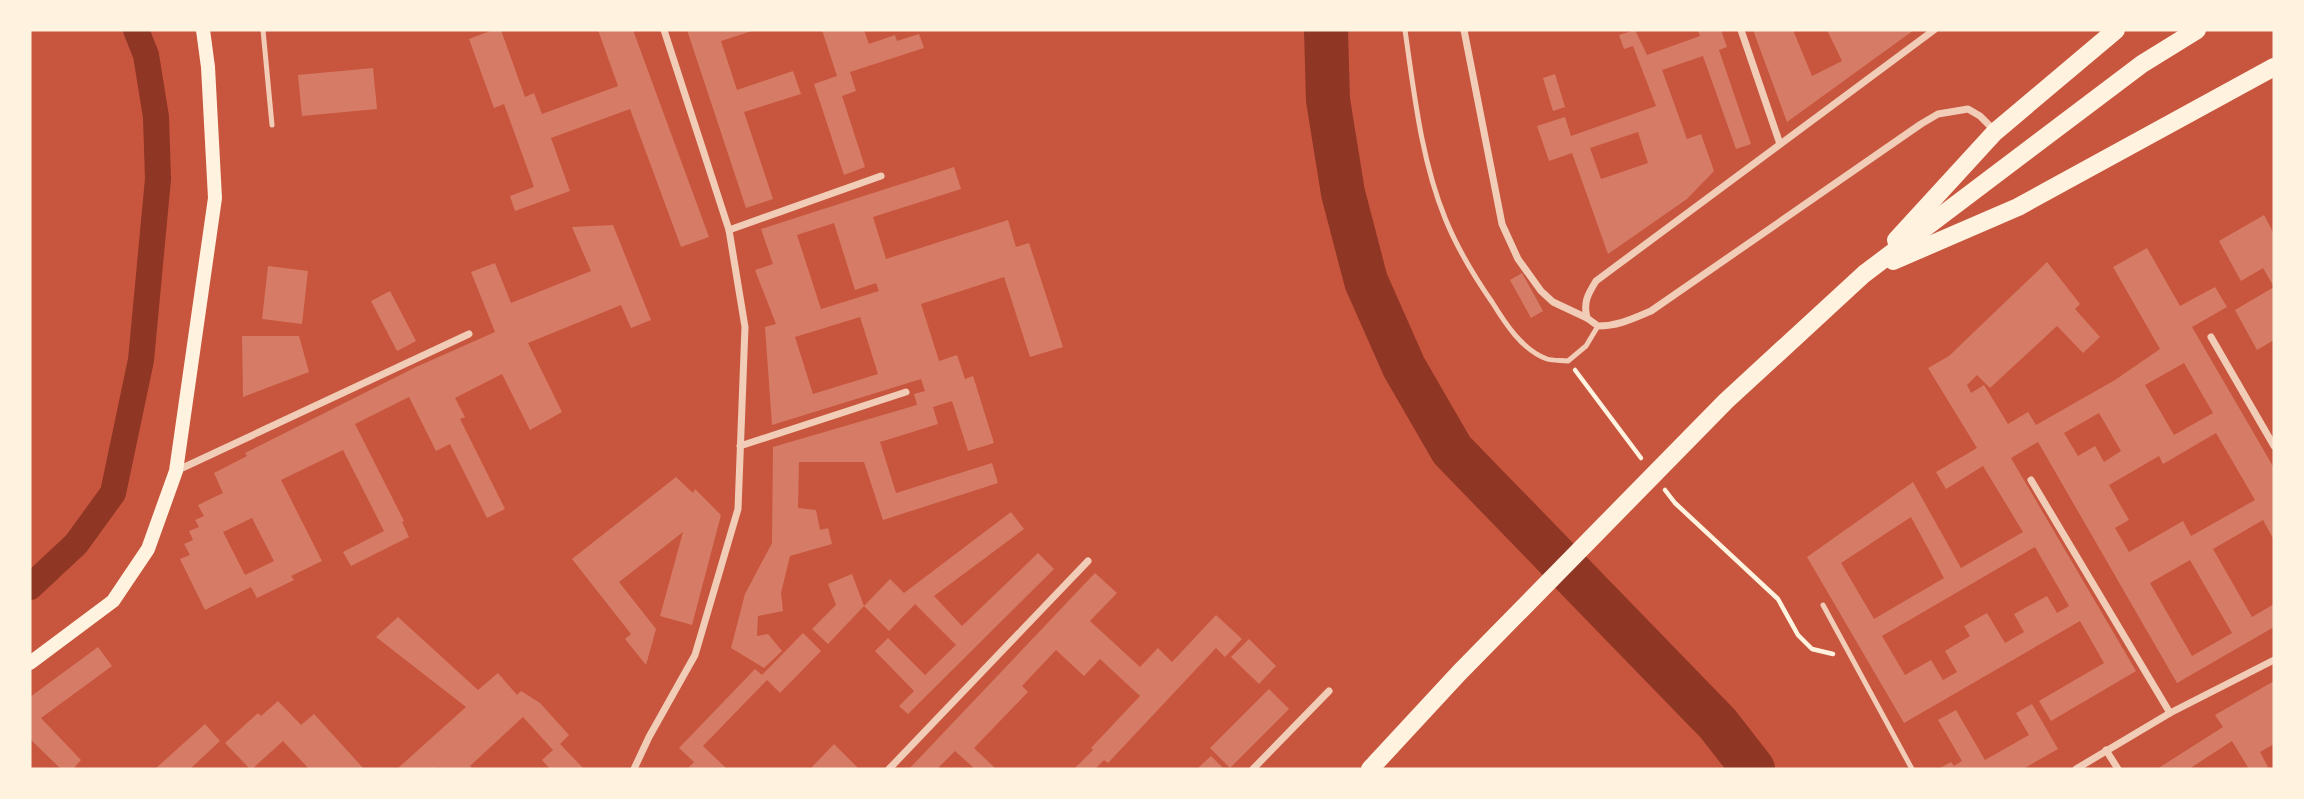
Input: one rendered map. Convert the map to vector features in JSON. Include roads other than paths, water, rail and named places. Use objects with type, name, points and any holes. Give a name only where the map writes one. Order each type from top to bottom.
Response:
[{"type":"main road","points":[[30,663],[113,601],[148,549],[176,471],[215,198],[208,67],[203,30]]},
{"type":"main road","points":[[1370,769],[1459,673],[1726,401],[1864,274],[1995,132],[2116,30]]},
{"type":"main road","points":[[1864,274],[2143,64],[2197,30]]},
{"type":"main road","points":[[1864,274],[2018,207],[2274,67]]},
{"type":"street","points":[[634,769],[695,655],[738,509],[745,327],[729,230],[664,30]]},
{"type":"street","points":[[1464,30],[1502,224],[1518,259],[1541,291],[1553,302],[1587,317],[1598,326],[1623,324],[1651,312],[1938,114],[1968,109],[1980,116],[1995,132]]},
{"type":"street","points":[[1741,30],[1780,144]]},
{"type":"street","points":[[1587,317],[1584,307],[1596,281],[1934,30]]},
{"type":"street","points":[[729,230],[881,176]]},
{"type":"street","points":[[176,471],[469,334]]},
{"type":"street","points":[[2211,337],[2274,446]]},
{"type":"street","points":[[740,446],[905,392]]},
{"type":"street","points":[[2031,480],[2170,713]]},
{"type":"street","points":[[889,769],[1088,561]]},
{"type":"street","points":[[2076,769],[2170,713],[2274,660]]},
{"type":"street","points":[[1253,769],[1329,691]]},
{"type":"street","points":[[2106,750],[2118,769]]},
{"type":"lane","points":[[263,30],[272,125]]},
{"type":"lane","points":[[1405,30],[1414,94],[1430,167],[1445,218],[1472,272],[1512,331],[1527,347],[1547,359],[1568,360],[1586,346],[1598,326]]},
{"type":"lane","points":[[1823,605],[1912,769]]},
{"type":"waterway","points":[[30,587],[76,544],[113,493],[141,360],[158,179],[156,117],[146,55],[136,30]]},
{"type":"waterway","points":[[1326,30],[1328,100],[1343,193],[1366,281],[1404,367],[1452,450],[1718,724],[1753,769]]}]
